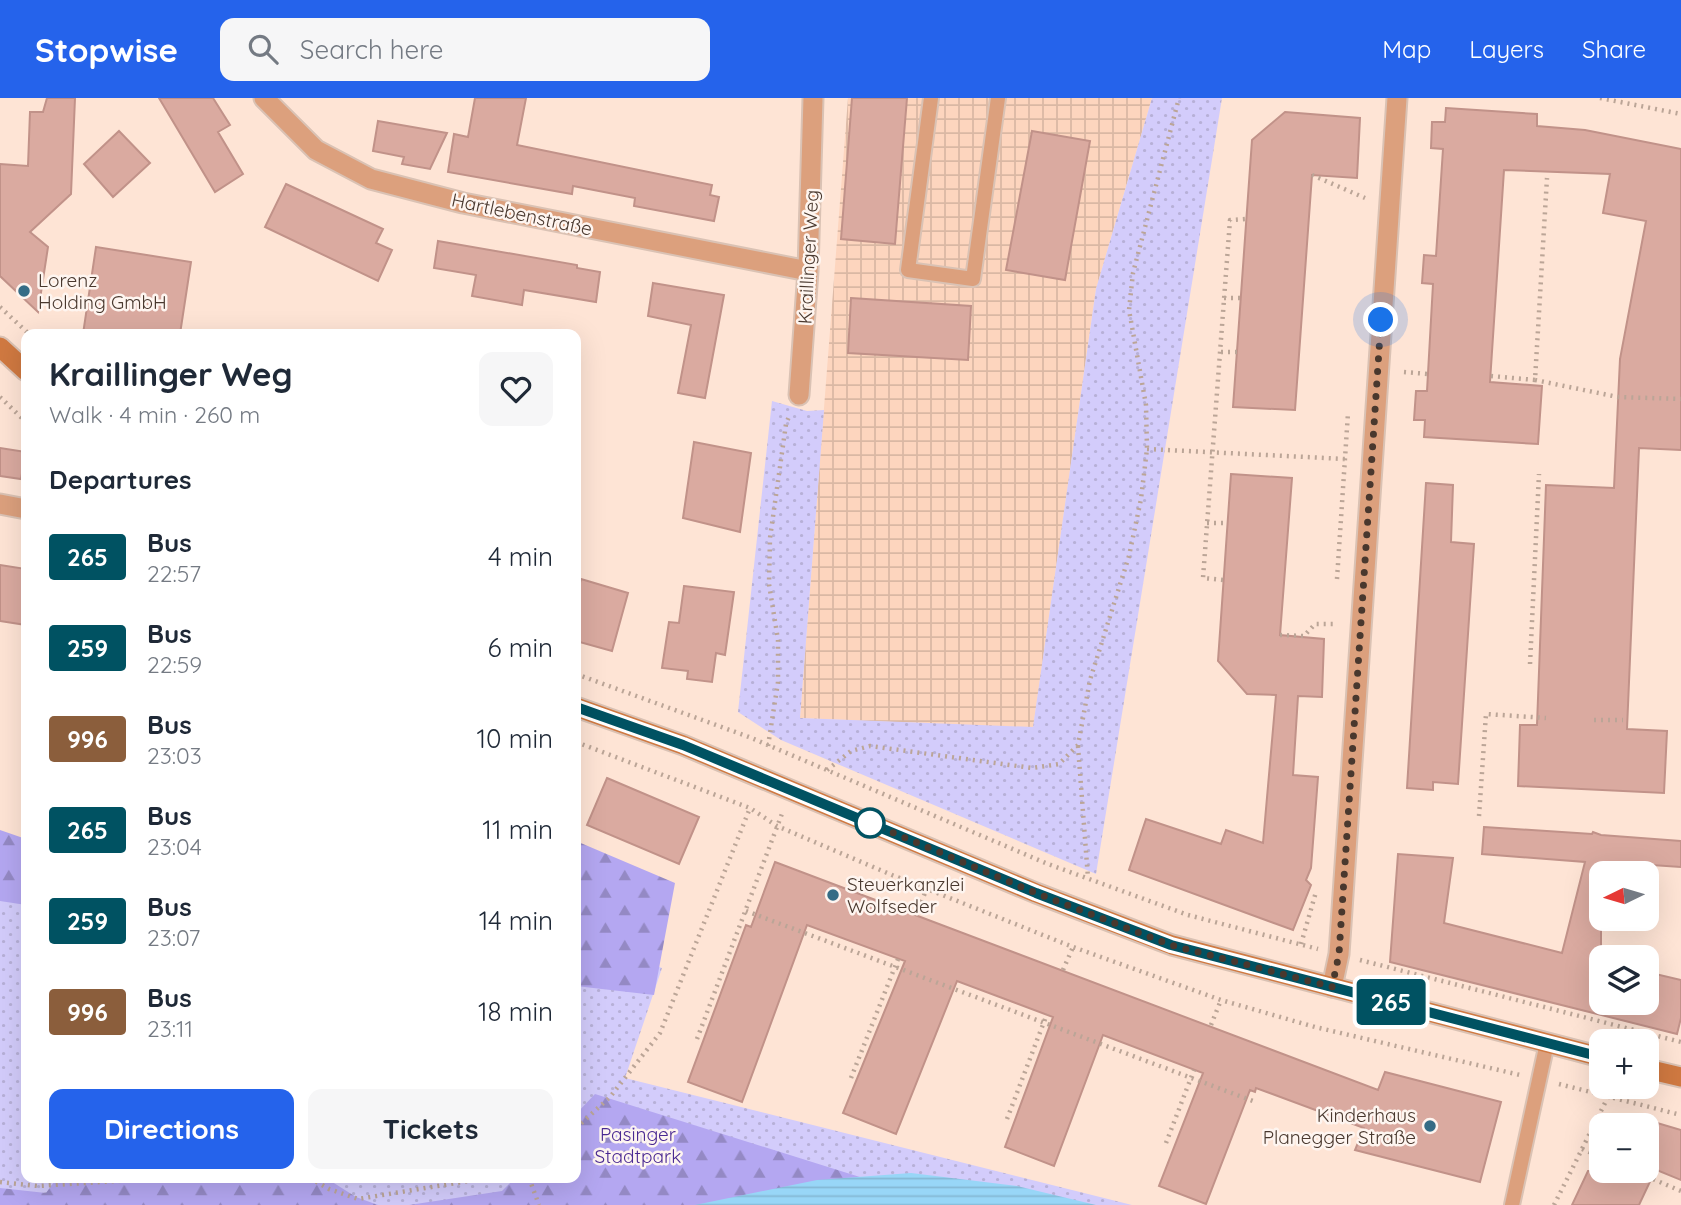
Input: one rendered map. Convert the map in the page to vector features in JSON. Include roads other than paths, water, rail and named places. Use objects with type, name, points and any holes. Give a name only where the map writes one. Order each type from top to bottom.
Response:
[{"type":"main road","points":[[0,347],[21,366]]},
{"type":"main road","points":[[581,710],[683,745],[1036,893],[1171,945],[1589,1054]]},
{"type":"main road","points":[[1659,1072],[1681,1077]]},
{"type":"street","name":"Hartlebenstraße","points":[[264,98],[316,150],[371,179],[463,203],[808,271]]},
{"type":"street","name":"Kraillinger Weg","points":[[799,394],[808,271],[813,98]]},
{"type":"street","points":[[1332,987],[1339,954],[1397,98]]},
{"type":"street","points":[[0,504],[21,508]]},
{"type":"lane","points":[[931,98],[908,270],[973,279],[998,98]]},
{"type":"lane","points":[[1512,1205],[1547,1043]]},
{"type":"water","points":[[911,1173],[1017,1186],[1096,1205],[695,1205],[817,1180]]},
{"type":"place","name":"Lorenz Holding GmbH","points":[[24,291]]},
{"type":"place","name":"Steuerkanzlei Wolfseder","points":[[833,895]]},
{"type":"place","name":"Kinderhaus Planegger Straße","points":[[1430,1126]]},
{"type":"park label","name":"Pasinger Stadtpark","points":[[638,1145]]}]
